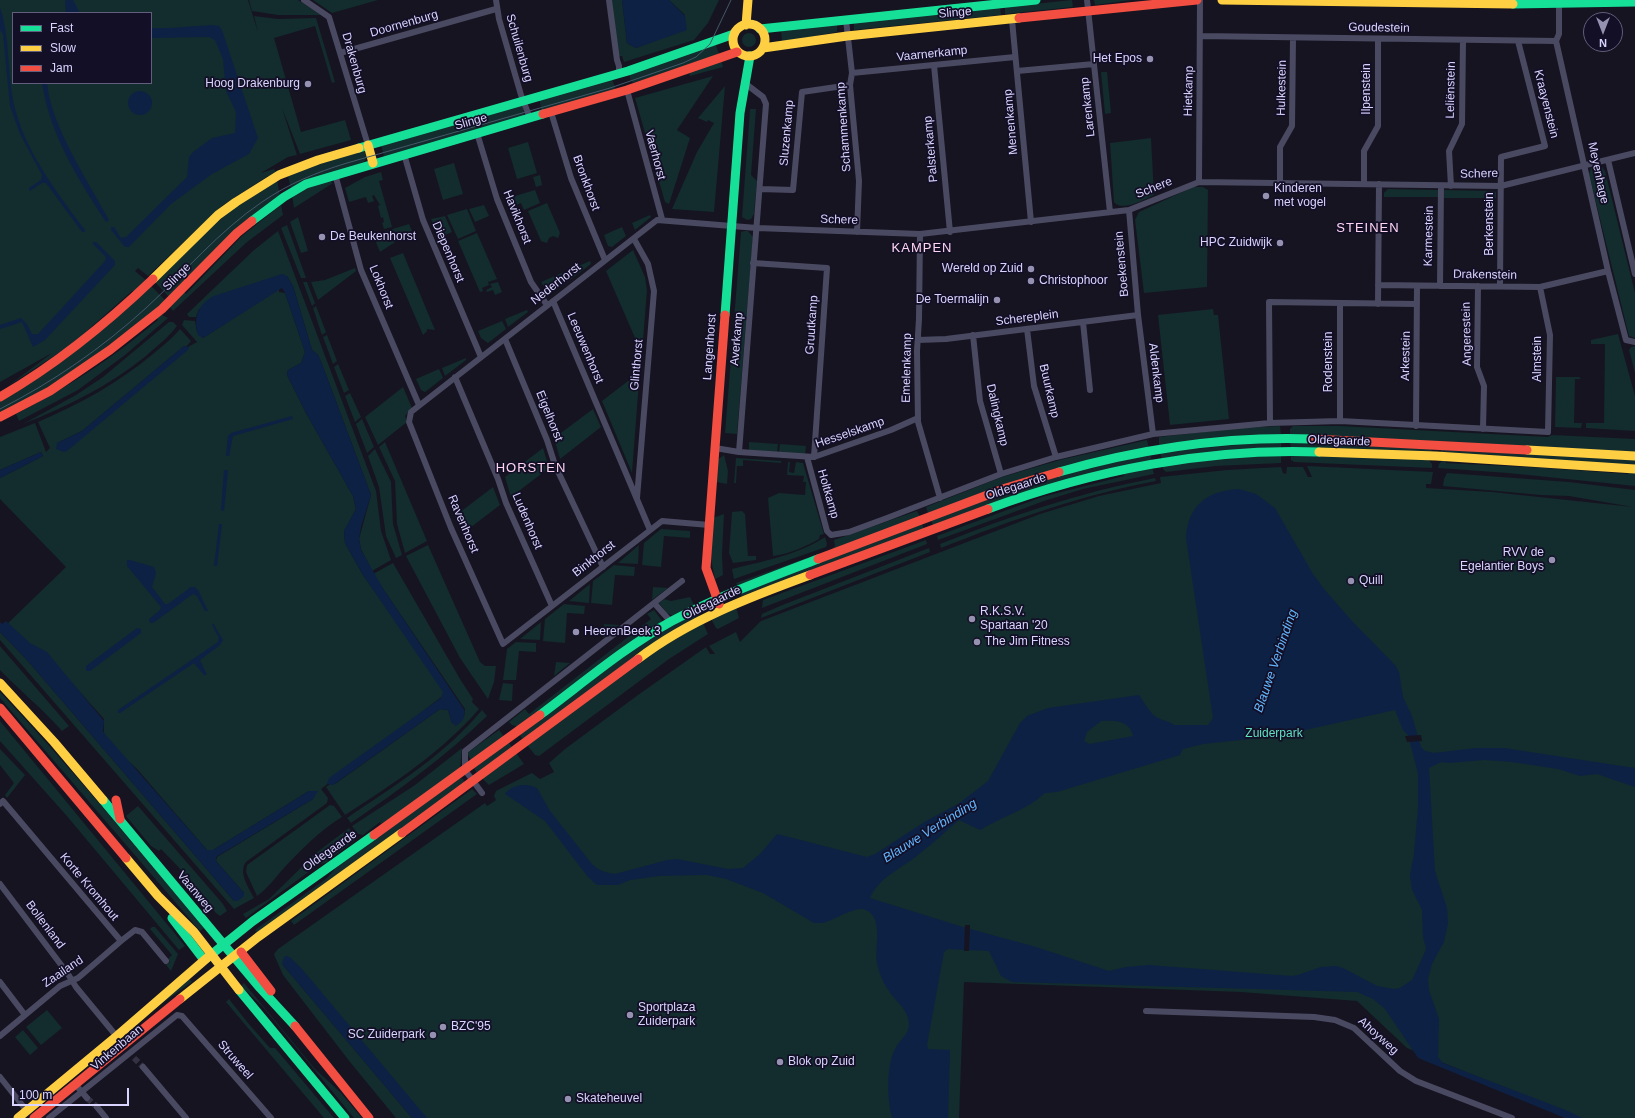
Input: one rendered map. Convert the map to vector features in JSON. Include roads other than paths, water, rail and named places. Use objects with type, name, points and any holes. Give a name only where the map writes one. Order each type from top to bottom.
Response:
[{"type":"main road","points":[[746,25],[748,0]]},
{"type":"main road","name":"Slinge","points":[[760,29],[1036,0]]},
{"type":"main road","name":"Slinge","points":[[763,48],[847,36],[1199,0]]},
{"type":"main road","points":[[1222,0],[1635,2]]},
{"type":"main road","points":[[746,25],[754,25],[760,29],[764,39],[763,48],[758,54],[750,56],[738,52],[733,42],[734,34],[739,28],[746,25]]},
{"type":"main road","name":"Slinge","points":[[0,397],[19,387],[71,352],[104,325],[218,216],[236,202],[279,175],[318,160],[524,100],[734,34]]},
{"type":"main road","name":"Slinge","points":[[0,417],[50,391],[110,350],[162,309],[237,233],[284,197],[306,184],[335,174],[551,112],[627,93],[738,52]]},
{"type":"main road","name":"Langenhorst","points":[[722,610],[706,568],[740,113],[750,56]]},
{"type":"main road","points":[[368,145],[373,163]]},
{"type":"main road","name":"Oldegaarde","points":[[208,957],[224,943],[465,770],[625,652],[671,622],[717,599],[1006,488],[1092,463],[1158,450],[1202,444],[1289,438],[1436,444],[1635,456]]},
{"type":"main road","name":"Oldegaarde","points":[[221,966],[656,645],[722,610],[753,596],[1010,501],[1100,475],[1160,463],[1219,455],[1289,451],[1436,456],[1635,469]]},
{"type":"main road","name":"Vaanweg","points":[[0,683],[48,735],[213,932],[266,982],[287,1016],[369,1118]]},
{"type":"main road","points":[[0,708],[158,896],[194,932],[208,957],[221,966],[266,1024],[345,1118]]},
{"type":"main road","points":[[48,735],[63,743]]},
{"type":"main road","points":[[116,800],[121,822]]},
{"type":"main road","name":"Vinkenbaan","points":[[18,1118],[117,1036],[208,957]]},
{"type":"main road","name":"Vinkenbaan","points":[[34,1118],[75,1084],[126,1047],[221,966]]},
{"type":"street","name":"Drakenburg","points":[[304,0],[329,16],[368,145]]},
{"type":"street","name":"Schuilenburg","points":[[496,0],[496,9],[521,95],[524,100]]},
{"type":"street","points":[[609,0],[619,70]]},
{"type":"street","name":"Larenkamp","points":[[1088,0],[1110,212]]},
{"type":"street","name":"Hietkamp","points":[[1199,0],[1199,182]]},
{"type":"street","name":"Meyenhage","points":[[1559,2],[1560,34],[1556,41],[1608,271],[1626,340],[1635,342]]},
{"type":"street","name":"Doornenburg","points":[[340,53],[496,9]]},
{"type":"street","name":"Schammenkamp","points":[[846,20],[852,73],[850,85],[859,181],[856,232]]},
{"type":"street","name":"Menenkamp","points":[[1012,20],[1031,222]]},
{"type":"street","name":"Goudestein","points":[[1200,36],[1556,41]]},
{"type":"street","name":"Hulkestein","points":[[1280,183],[1280,147],[1292,126],[1293,38]]},
{"type":"street","name":"Ilpenstein","points":[[1364,184],[1364,151],[1378,126],[1378,39]]},
{"type":"street","name":"Leliënstein","points":[[1451,186],[1449,151],[1462,124],[1463,40]]},
{"type":"street","name":"Kraayenstein","points":[[1501,186],[1501,157],[1545,146],[1518,41]]},
{"type":"street","name":"Vaarnerkamp","points":[[852,73],[1015,56]]},
{"type":"street","points":[[1017,71],[1094,64]]},
{"type":"street","name":"Palsterkamp","points":[[934,65],[950,232]]},
{"type":"street","points":[[746,84],[755,89],[763,97],[766,104],[757,228]]},
{"type":"street","name":"Sluzenkamp","points":[[760,189],[793,190],[802,92],[850,85]]},
{"type":"street","name":"Vaerhorst","points":[[627,93],[662,219]]},
{"type":"street","points":[[524,100],[530,118]]},
{"type":"street","name":"Bronkhorst","points":[[551,112],[571,178],[605,260]]},
{"type":"street","name":"Havikhorst","points":[[477,133],[497,200],[531,282],[547,305]]},
{"type":"street","name":"Schere","points":[[731,225],[757,228],[856,232],[920,234],[950,232],[1129,210],[1199,182],[1501,186],[1635,153]]},
{"type":"street","name":"Diepenhorst","points":[[404,154],[422,220],[481,357]]},
{"type":"street","name":"Meyenhage","points":[[1608,160],[1635,274]]},
{"type":"street","name":"Lokhorst","points":[[335,174],[361,270],[419,405]]},
{"type":"street","points":[[1378,304],[1379,184]]},
{"type":"street","name":"Karmestein","points":[[1440,286],[1441,186]]},
{"type":"street","name":"Berkenstein","points":[[1500,286],[1501,186]]},
{"type":"street","name":"Boekenstein","points":[[1129,210],[1138,315]]},
{"type":"street","points":[[662,219],[731,225]]},
{"type":"street","name":"Nederhorst","points":[[411,412],[656,220],[662,219]]},
{"type":"street","name":"Averkamp","points":[[739,452],[757,228]]},
{"type":"street","name":"Emelenkamp","points":[[920,234],[918,418],[940,498]]},
{"type":"street","name":"Glinthorst","points":[[634,238],[648,264],[654,291],[637,498]]},
{"type":"street","name":"Gruutkamp","points":[[753,263],[827,268],[814,457]]},
{"type":"street","name":"Drakenstein","points":[[1378,285],[1540,287],[1608,271]]},
{"type":"street","name":"Arkestein","points":[[1416,426],[1417,286]]},
{"type":"street","name":"Angerestein","points":[[1478,286],[1477,367],[1484,386],[1483,429]]},
{"type":"street","name":"Almstein","points":[[1540,287],[1550,334],[1548,432]]},
{"type":"street","name":"Leeuwenhorst","points":[[553,301],[596,404]]},
{"type":"street","points":[[1270,423],[1269,302],[1417,304]]},
{"type":"street","name":"Rodenstein","points":[[1340,303],[1340,421]]},
{"type":"street","name":"Schereplein","points":[[918,340],[973,336],[1138,315]]},
{"type":"street","name":"Aldenkamp","points":[[1138,315],[1153,434]]},
{"type":"street","points":[[1083,322],[1090,390]]},
{"type":"street","name":"Buurkamp","points":[[1027,329],[1034,386],[1056,457]]},
{"type":"street","name":"Dalingkamp","points":[[973,336],[980,401],[1001,474]]},
{"type":"street","name":"Eigelhorst","points":[[505,339],[547,440],[555,465],[603,567]]},
{"type":"street","name":"Ludenhorst","points":[[455,377],[498,479],[506,503],[552,606]]},
{"type":"street","name":"Glinthorst","points":[[596,404],[650,530]]},
{"type":"street","name":"Ravenhorst","points":[[411,412],[409,422],[451,528],[503,644]]},
{"type":"street","name":"Hesselskamp","points":[[715,448],[739,452],[814,457],[891,430],[918,418]]},
{"type":"street","name":"Oldegaarde","points":[[831,535],[849,532],[1001,474],[1056,457],[1153,434],[1270,423],[1340,421],[1548,432]]},
{"type":"street","name":"Holtkamp","points":[[807,457],[827,531],[831,535]]},
{"type":"street","name":"Binkhorst","points":[[503,644],[662,521],[709,525]]},
{"type":"street","points":[[482,793],[465,770],[465,751],[655,604],[682,581]]},
{"type":"street","name":"Oldegaarde","points":[[655,604],[671,622]]},
{"type":"street","name":"Korte Kromhout","points":[[0,804],[3,802],[121,942]]},
{"type":"street","name":"Bollenland","points":[[0,884],[72,981],[117,1036]]},
{"type":"street","points":[[121,942],[135,930],[142,932],[166,961]]},
{"type":"street","name":"Zaailand","points":[[0,1036],[60,986],[72,981],[121,942]]},
{"type":"street","points":[[0,982],[25,1015]]},
{"type":"street","name":"Ahoyweg","points":[[1146,1012],[1314,1016],[1335,1020],[1359,1031],[1394,1066],[1410,1078],[1512,1118]]},
{"type":"street","name":"Vinkenbaan","points":[[49,1118],[82,1093],[126,1047],[176,1015],[182,1016]]},
{"type":"street","name":"Struweel","points":[[182,1016],[271,1118]]},
{"type":"street","name":"Vinkenbaan","points":[[117,1036],[126,1047]]},
{"type":"street","points":[[126,1047],[134,1058]]},
{"type":"street","points":[[143,1067],[186,1118]]},
{"type":"street","points":[[0,1078],[27,1111]]},
{"type":"street","points":[[75,1084],[87,1098]]},
{"type":"street","points":[[96,1107],[106,1118]]},
{"type":"water","points":[[73,0],[79,12],[66,12],[65,1]]},
{"type":"water","points":[[622,0],[669,0],[685,16],[687,30],[636,48],[627,43]]},
{"type":"water","points":[[0,7],[7,41],[13,100],[24,135],[32,152],[52,185],[85,232],[82,232],[46,183],[42,183],[30,191],[29,188],[41,180],[42,175],[20,134],[10,106],[3,34],[0,30]]},
{"type":"water","points":[[212,25],[219,26],[222,30],[258,138],[249,154],[212,174],[171,204],[129,247],[125,247],[111,230],[111,227],[114,227],[121,238],[126,237],[187,177],[189,157],[193,152],[212,138],[235,133],[236,112],[226,91],[223,59],[215,40],[209,37],[152,38],[152,28]]},
{"type":"water","points":[[42,84],[47,84],[55,117],[81,171],[109,220],[106,222],[66,156],[51,121]]},
{"type":"water","points":[[140,91],[149,94],[152,103],[149,112],[140,115],[131,112],[128,103],[131,94]]},
{"type":"water","points":[[93,242],[96,242],[115,261],[115,265],[45,340],[33,347],[22,322],[0,329],[0,325],[21,318],[27,324],[32,334],[38,334],[105,261],[106,257],[93,244]]},
{"type":"water","points":[[282,274],[287,276],[293,286],[312,350],[318,355],[322,364],[371,495],[361,527],[359,539],[361,550],[384,590],[465,711],[463,720],[456,726],[452,723],[448,710],[440,709],[333,785],[327,784],[329,778],[441,698],[443,692],[363,575],[345,543],[344,531],[356,509],[353,496],[306,413],[287,375],[288,370],[301,363],[305,352],[282,288],[203,338],[198,335],[196,323],[198,312],[204,303],[209,299],[214,296]]},
{"type":"water","points":[[184,346],[189,347],[188,350],[67,451],[64,452],[56,449],[57,443],[82,431]]},
{"type":"water","points":[[292,416],[293,419],[233,436],[229,456],[226,456],[228,436],[231,433]]},
{"type":"water","points":[[41,452],[43,456],[0,478],[0,470]]},
{"type":"water","points":[[224,470],[228,470],[224,511],[221,510]]},
{"type":"water","name":"Blauwe Verbinding","points":[[1239,489],[1256,494],[1275,508],[1313,574],[1324,589],[1351,620],[1395,665],[1399,672],[1403,697],[1412,716],[1421,747],[1425,751],[1434,753],[1476,748],[1504,748],[1635,768],[1635,787],[1597,774],[1580,776],[1558,769],[1512,762],[1484,760],[1449,763],[1441,762],[1429,768],[1435,871],[1447,908],[1448,923],[1444,942],[1432,964],[1428,979],[1429,990],[1439,1019],[1438,1057],[1443,1063],[1568,1111],[1582,1118],[1565,1118],[1418,1058],[1385,1009],[1373,999],[1357,992],[1012,982],[1001,976],[989,951],[948,949],[944,952],[927,1045],[928,1049],[950,1050],[948,1118],[892,1118],[888,1092],[890,1063],[896,1047],[908,1031],[909,1024],[907,1014],[887,988],[880,974],[876,957],[877,926],[872,914],[862,909],[844,914],[827,922],[814,923],[763,893],[726,879],[707,875],[659,876],[630,880],[618,885],[597,885],[588,877],[545,821],[505,794],[512,788],[520,785],[529,785],[537,788],[550,811],[592,864],[600,870],[612,874],[667,860],[677,859],[728,869],[743,868],[760,854],[777,834],[867,857],[875,854],[926,821],[958,804],[988,781],[1020,723],[1027,716],[1048,708],[1139,695],[1150,711],[1160,719],[1174,725],[1208,725],[1213,718],[1186,538],[1191,517],[1201,502],[1218,493]],"holes":[[[1395,710],[1403,730],[1408,735],[1418,774],[1418,808],[1414,853],[1410,875],[1412,890],[1422,910],[1423,937],[1426,948],[1412,980],[1400,988],[1394,989],[1377,986],[1337,966],[1321,967],[1292,976],[1149,965],[1126,967],[1109,971],[1036,947],[963,927],[870,898],[884,879],[918,855],[959,820],[980,830],[1022,809],[1045,793],[1057,792],[1180,755],[1183,749],[1203,744],[1278,736]],[[1101,721],[1121,722],[1129,727],[1133,736],[1089,744],[1084,741],[1087,732]]]},
{"type":"water","points":[[219,524],[222,524],[217,566],[214,566]]},
{"type":"water","points":[[127,560],[154,567],[156,573],[152,587],[165,604],[168,604],[191,587],[195,587],[198,590],[208,611],[205,611],[197,596],[193,594],[153,623],[150,623],[149,619],[160,610],[161,607],[127,566]]},
{"type":"water","points":[[6,621],[30,643],[47,652],[104,721],[104,733],[207,850],[213,850],[309,791],[318,791],[313,799],[216,857],[216,861],[244,893],[244,896],[238,901],[234,901],[27,660],[0,632],[0,622],[2,624]]},
{"type":"water","points":[[213,623],[223,640],[220,645],[200,660],[207,675],[204,675],[194,663],[118,713],[118,710],[218,642],[219,638],[212,625]]},
{"type":"water","points":[[137,628],[141,629],[141,633],[90,671],[86,671],[86,666]]},
{"type":"water","points":[[287,956],[302,969],[427,1118],[412,1118],[282,964],[284,957]]},
{"type":"tunnel","points":[[134,1058],[143,1067]]},
{"type":"tunnel","points":[[87,1098],[97,1107]]},
{"type":"tram line","points":[[0,409],[58,376],[112,337],[146,308],[216,239],[246,213],[282,190],[303,179],[347,163],[610,88],[683,63],[696,57],[710,44],[731,0]]},
{"type":"place","name":"Het Epos","points":[[1150,59]]},
{"type":"place","name":"Hoog Drakenburg","points":[[308,84]]},
{"type":"place","name":"Kinderen met vogel","points":[[1266,196]]},
{"type":"place","name":"De Beukenhorst","points":[[322,237]]},
{"type":"place","name":"HPC Zuidwijk","points":[[1280,243]]},
{"type":"place","name":"Wereld op Zuid","points":[[1031,269]]},
{"type":"place","name":"Christophoor","points":[[1031,281]]},
{"type":"place","name":"De Toermalijn","points":[[997,300]]},
{"type":"place","name":"RVV de Egelantier Boys","points":[[1552,560]]},
{"type":"place","name":"Quill","points":[[1351,581]]},
{"type":"place","name":"R.K.S.V. Spartaan '20","points":[[972,619]]},
{"type":"place","name":"HeerenBeek 3","points":[[576,632]]},
{"type":"place","name":"The Jim Fitness","points":[[977,642]]},
{"type":"place","name":"Sportplaza Zuiderpark","points":[[630,1015]]},
{"type":"place","name":"BZC'95","points":[[443,1027]]},
{"type":"place","name":"SC Zuiderpark","points":[[433,1035]]},
{"type":"place","name":"Blok op Zuid","points":[[780,1062]]},
{"type":"place","name":"Skateheuvel","points":[[568,1099]]},
{"type":"district","name":"STEINEN","points":[[1368,228]]},
{"type":"district","name":"KAMPEN","points":[[922,248]]},
{"type":"district","name":"HORSTEN","points":[[531,468]]},
{"type":"park label","name":"Zuiderpark","points":[[1274,734]]}]
